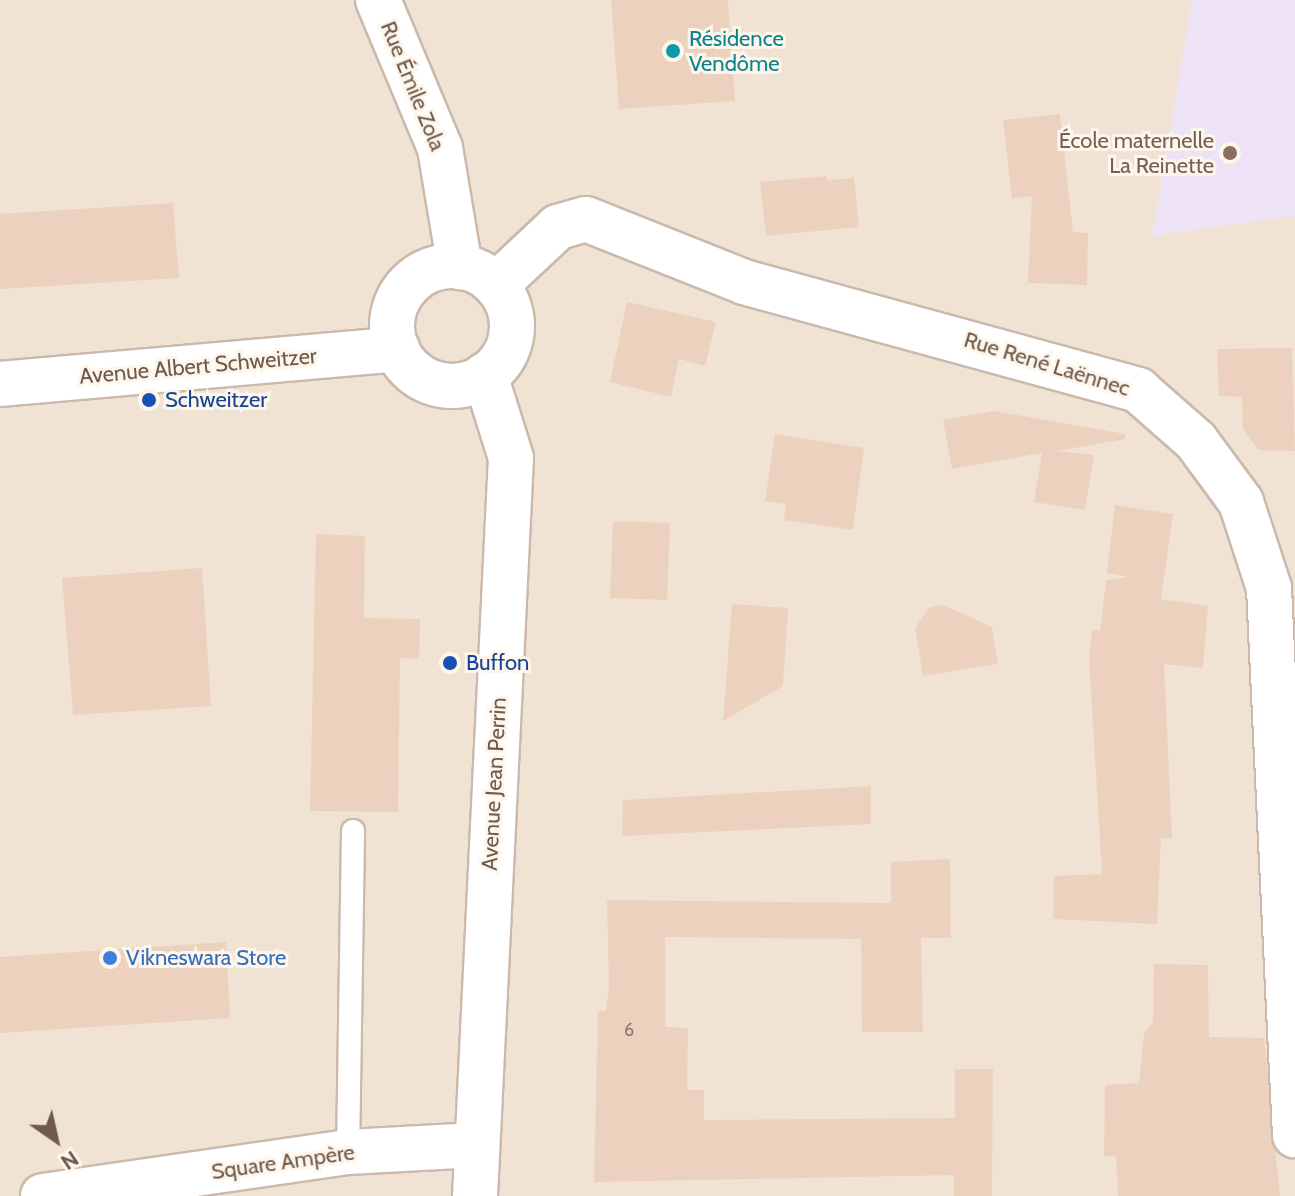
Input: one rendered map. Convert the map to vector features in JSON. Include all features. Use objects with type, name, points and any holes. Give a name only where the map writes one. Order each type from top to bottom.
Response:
[{"type":"street","name":"Rue Émile Zola","points":[[378,0],[440,148],[478,276]]},
{"type":"street","name":"Rue René Laënnec","points":[[478,276],[558,227],[586,219],[744,282],[1138,390],[1196,441],[1241,502],[1269,588],[1295,1135]]},
{"type":"street","points":[[442,266],[478,276],[508,307],[511,333],[503,357],[485,375],[469,383],[435,384],[406,364],[397,349],[393,314],[410,283],[442,266]]},
{"type":"street","name":"Avenue Albert Schweitzer","points":[[0,384],[397,349]]},
{"type":"street","name":"Avenue Jean Perrin","points":[[475,1196],[511,458],[485,375]]},
{"type":"street","name":"Square Ampère","points":[[43,1196],[348,1152],[476,1145]]},
{"type":"lane","points":[[348,1152],[353,831]]},
{"type":"shaded area","points":[[0,0],[1295,0],[1295,1196],[0,1196]]},
{"type":"shaded area","name":"École maternelle La Reinette","points":[[1192,0],[1295,0],[1295,216],[1152,236]]},
{"type":"building","name":"Résidence Vendôme","points":[[611,0],[728,0],[735,101],[619,109]]},
{"type":"building","points":[[1060,114],[1073,232],[1088,233],[1087,285],[1028,283],[1032,196],[1012,199],[1003,120]]},
{"type":"building","points":[[826,176],[828,180],[854,178],[859,227],[766,236],[760,182]]},
{"type":"building","points":[[173,203],[179,278],[0,289],[0,214]]},
{"type":"building","points":[[627,302],[716,322],[705,366],[679,359],[671,397],[610,382]]},
{"type":"building","points":[[1292,348],[1295,451],[1258,450],[1243,429],[1242,397],[1219,396],[1217,349]]},
{"type":"building","points":[[994,411],[1125,434],[1125,439],[1057,451],[1094,455],[1085,510],[1034,502],[1042,453],[952,469],[943,420]]},
{"type":"building","points":[[775,434],[864,448],[853,530],[784,520],[786,504],[765,501]]},
{"type":"building","points":[[1115,505],[1173,514],[1161,599],[1208,606],[1203,668],[1164,664],[1172,838],[1161,838],[1157,924],[1053,919],[1054,876],[1102,874],[1089,657],[1092,630],[1100,631],[1106,580],[1128,577],[1107,573]]},
{"type":"building","points":[[613,521],[670,523],[667,600],[610,598]]},
{"type":"building","points":[[316,534],[365,536],[364,618],[420,619],[419,659],[400,658],[398,812],[310,811]]},
{"type":"building","points":[[202,568],[211,706],[73,715],[62,578]]},
{"type":"building","points":[[732,604],[788,608],[783,686],[723,721]]},
{"type":"building","points":[[943,605],[992,627],[998,664],[923,676],[915,628],[930,607]]},
{"type":"building","points":[[871,786],[871,824],[622,836],[623,800]]},
{"type":"building","points":[[950,859],[951,938],[921,938],[923,1032],[862,1032],[861,939],[665,937],[665,1027],[688,1028],[687,1090],[704,1090],[704,1120],[955,1118],[955,1069],[993,1069],[992,1196],[954,1196],[954,1175],[594,1182],[598,1011],[606,1011],[609,986],[607,900],[891,903],[891,862]]},
{"type":"building","points":[[226,942],[230,1018],[0,1033],[0,957]]},
{"type":"building","points":[[1154,964],[1208,965],[1209,1037],[1264,1038],[1280,1196],[1118,1196],[1116,1157],[1104,1156],[1105,1085],[1139,1083],[1144,1034],[1153,1022]]},
{"type":"place","name":"Résidence Vendôme","points":[[673,51]]},
{"type":"place","name":"École maternelle La Reinette","points":[[1230,153]]},
{"type":"place","name":"Schweitzer","points":[[149,400]]},
{"type":"place","name":"Buffon","points":[[450,663]]},
{"type":"place","name":"Vikneswara Store","points":[[110,958]]}]
